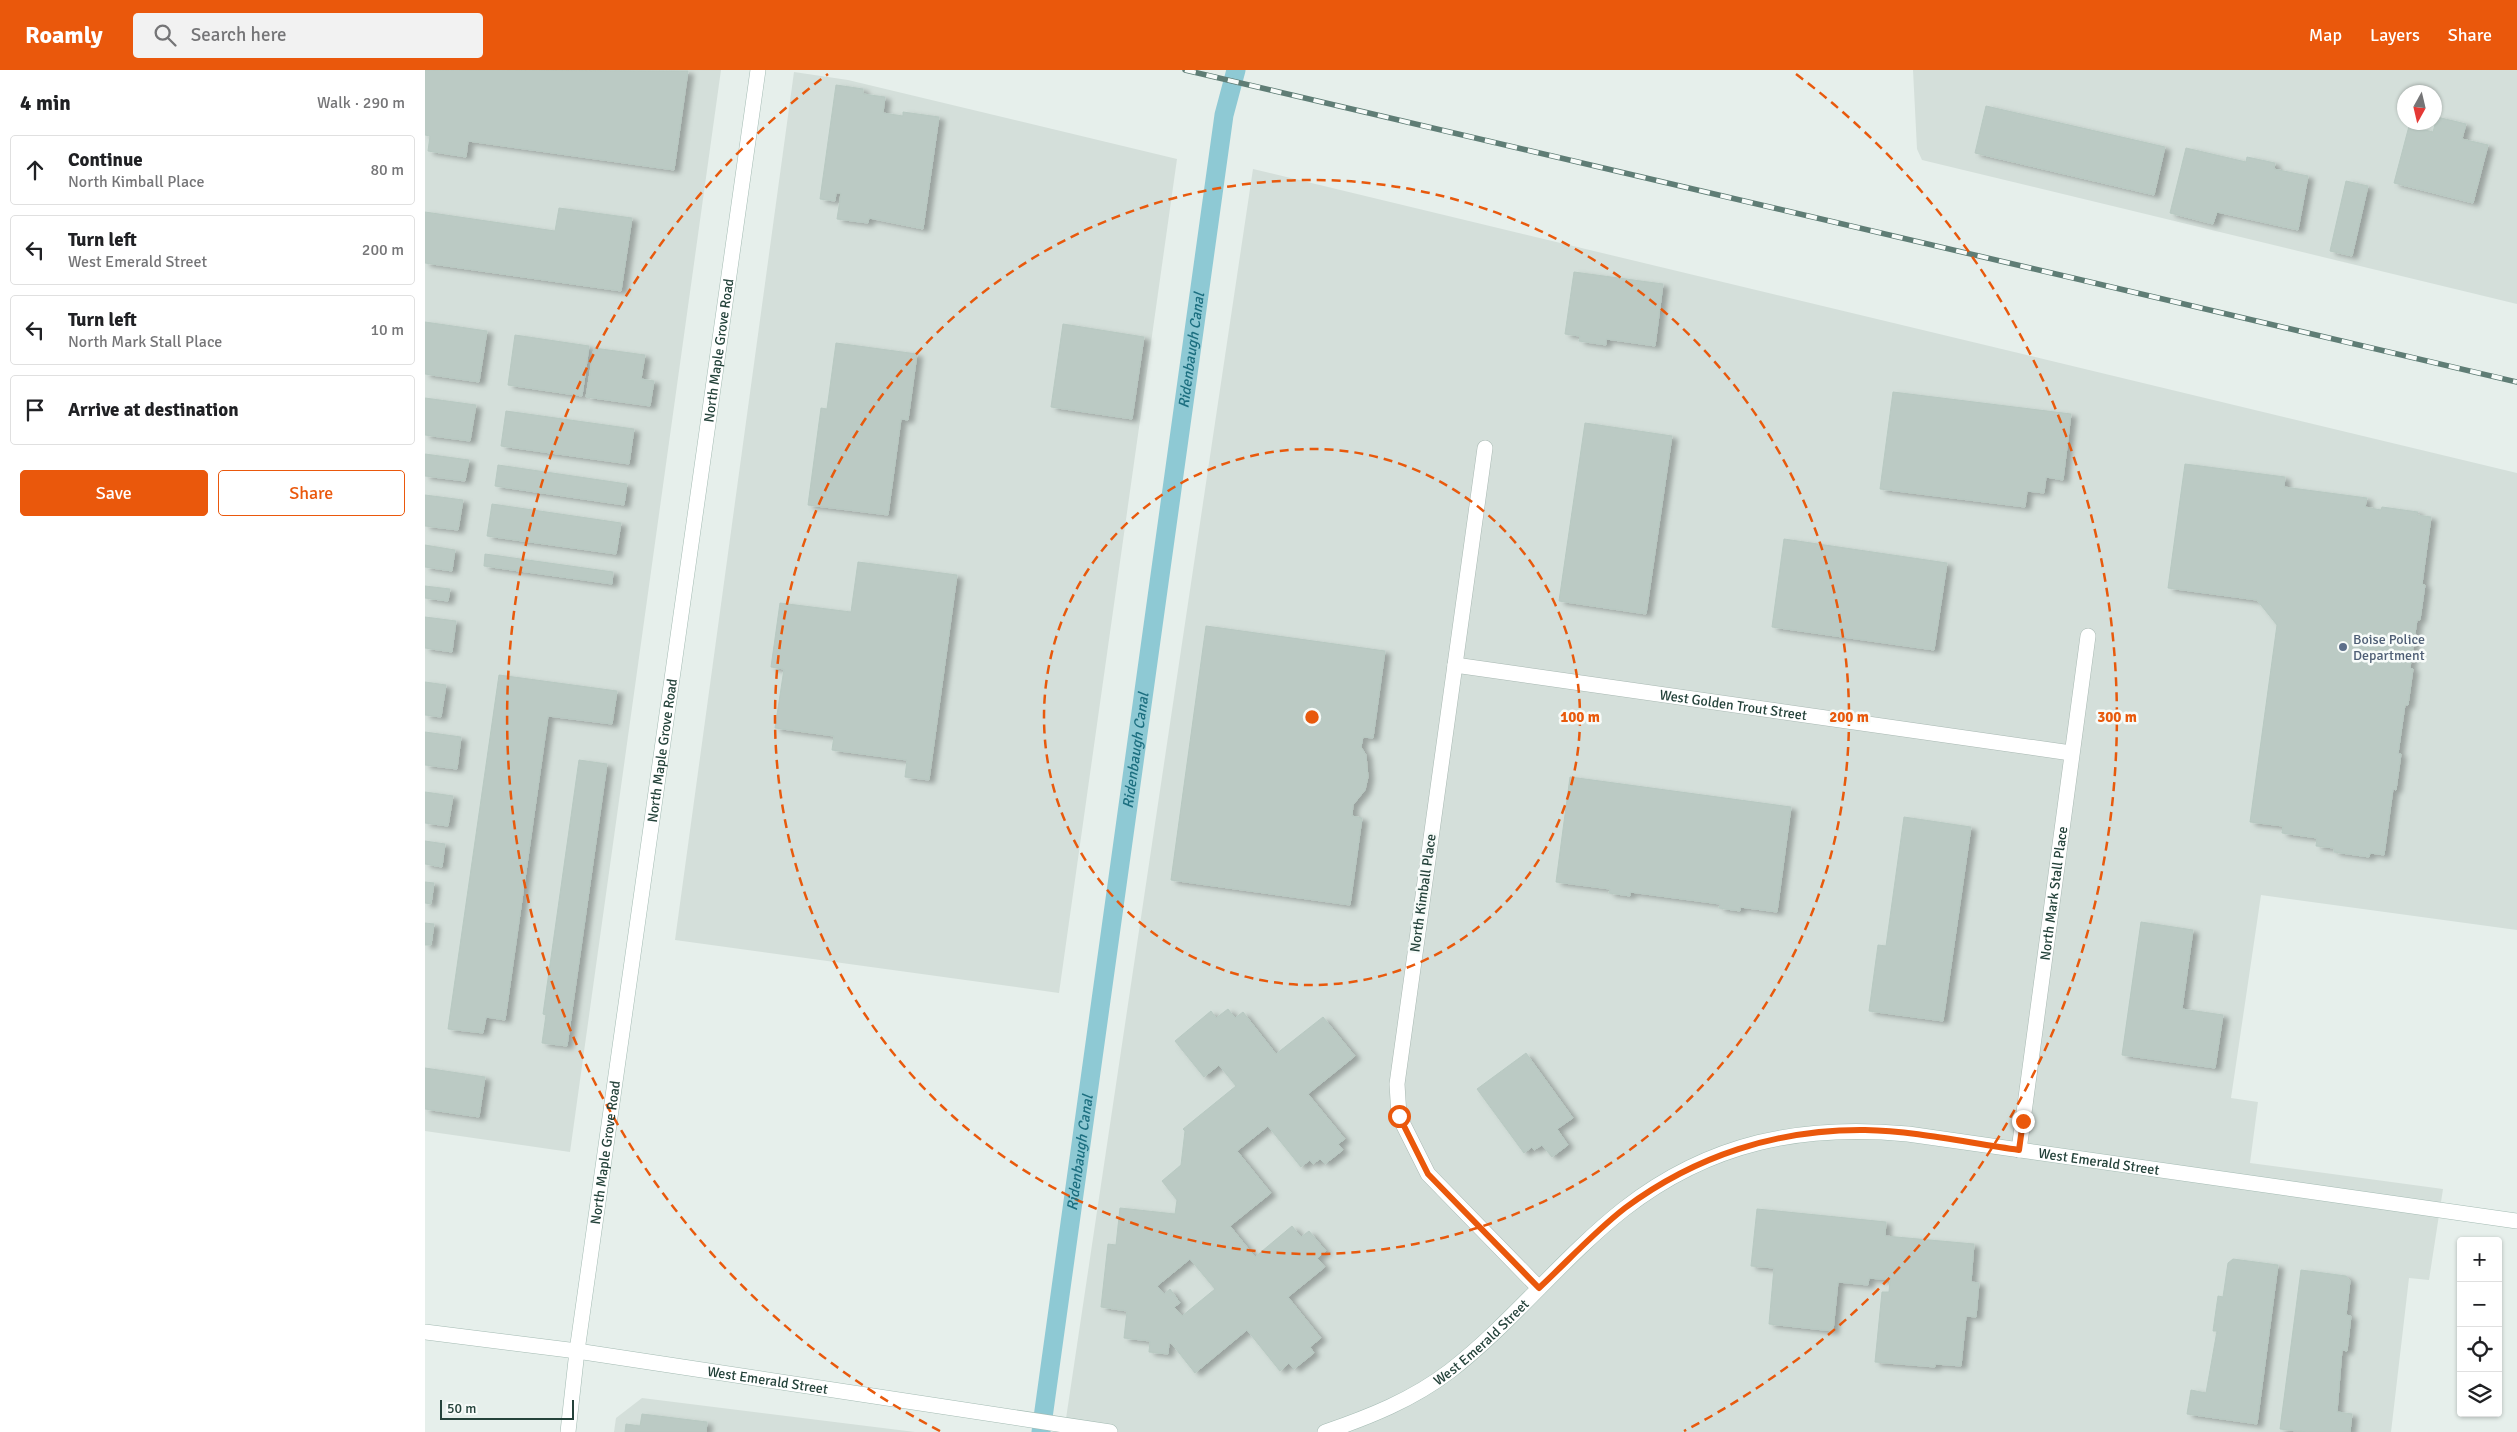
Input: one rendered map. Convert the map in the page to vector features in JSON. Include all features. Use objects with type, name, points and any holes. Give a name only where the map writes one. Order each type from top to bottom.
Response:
[{"type":"main road","name":"North Maple Grove Road","points":[[568,1432],[577,1351],[758,70]]},
{"type":"main road","name":"North Kimball Place","points":[[1485,448],[1397,1084],[1399,1116],[1428,1174],[1539,1288]]},
{"type":"main road","name":"North Mark Stall Place","points":[[2019,1150],[2088,636]]},
{"type":"main road","name":"West Golden Trout Street","points":[[1455,665],[2071,753]]},
{"type":"main road","name":"West Emerald Street","points":[[1325,1432],[1399,1404],[1449,1372],[1475,1350],[1624,1209],[1651,1190],[1696,1165],[1726,1152],[1771,1138],[1801,1133],[1867,1130],[2517,1222]]},
{"type":"main road","name":"West Emerald Street","points":[[425,1332],[577,1351],[1110,1432]]},
{"type":"shaded area","points":[[425,70],[721,70],[570,1152],[425,1131]]},
{"type":"shaded area","points":[[1913,70],[2517,70],[2517,304],[1922,160],[1917,149]]},
{"type":"shaded area","points":[[794,72],[848,80],[1177,159],[1059,993],[675,940]]},
{"type":"shaded area","points":[[1253,169],[2517,473],[2517,930],[2261,895],[2231,1098],[2258,1102],[2250,1163],[2443,1189],[2429,1280],[2409,1278],[2391,1432],[1064,1432]]},
{"type":"shaded area","points":[[642,1398],[915,1432],[614,1432],[616,1418]]},
{"type":"building","points":[[425,70],[688,71],[674,170],[468,141],[466,157],[428,151],[430,136],[425,135]]},
{"type":"building","points":[[836,85],[863,89],[863,94],[885,97],[883,113],[903,116],[903,112],[939,117],[923,229],[869,218],[868,223],[837,219],[841,193],[836,193],[835,201],[820,199]]},
{"type":"building","points":[[1986,106],[2165,147],[2154,195],[1975,153]]},
{"type":"building","points":[[2442,118],[2466,124],[2462,139],[2488,145],[2473,203],[2394,183],[2408,130],[2433,132],[2434,130],[2442,130]]},
{"type":"building","points":[[2186,148],[2246,162],[2247,157],[2275,163],[2274,169],[2308,176],[2298,230],[2217,212],[2213,224],[2170,213]]},
{"type":"building","points":[[2346,181],[2368,186],[2352,256],[2330,251]]},
{"type":"building","points":[[559,208],[632,218],[621,291],[425,263],[425,212],[555,231]]},
{"type":"building","points":[[1574,272],[1663,284],[1655,346],[1606,339],[1606,345],[1579,341],[1580,336],[1565,334]]},
{"type":"building","points":[[425,322],[487,331],[479,382],[425,374]]},
{"type":"building","points":[[1063,324],[1144,337],[1132,419],[1051,407]]},
{"type":"building","points":[[515,335],[589,346],[582,396],[508,385]]},
{"type":"building","points":[[836,343],[917,354],[908,420],[901,419],[888,515],[808,505],[821,408],[827,409]]},
{"type":"building","points":[[594,348],[645,355],[641,379],[654,381],[650,406],[586,397]]},
{"type":"building","points":[[1893,392],[2071,414],[2063,480],[2046,477],[2044,493],[2027,491],[2025,507],[1880,489]]},
{"type":"building","points":[[425,398],[476,405],[470,441],[425,435]]},
{"type":"building","points":[[506,411],[634,429],[629,464],[501,446]]},
{"type":"building","points":[[1585,423],[1672,436],[1646,614],[1559,601]]},
{"type":"building","points":[[425,454],[469,460],[465,481],[425,476]]},
{"type":"building","name":"Boise Police Department","points":[[2185,464],[2285,477],[2284,487],[2367,498],[2365,507],[2381,510],[2382,507],[2418,512],[2417,515],[2431,517],[2422,584],[2425,585],[2420,620],[2417,620],[2410,668],[2413,669],[2408,705],[2405,705],[2398,754],[2401,754],[2396,790],[2393,789],[2384,855],[2370,853],[2369,857],[2334,852],[2334,848],[2316,846],[2317,838],[2282,833],[2283,826],[2250,822],[2277,625],[2257,600],[2168,588]]},
{"type":"building","points":[[498,465],[627,484],[624,505],[495,486]]},
{"type":"building","points":[[425,495],[463,500],[458,530],[425,526]]},
{"type":"building","points":[[492,504],[621,523],[616,554],[487,536]]},
{"type":"building","points":[[1784,539],[1947,563],[1934,650],[1772,627]]},
{"type":"building","points":[[425,545],[455,550],[452,571],[425,567]]},
{"type":"building","points":[[485,554],[613,572],[612,584],[484,566]]},
{"type":"building","points":[[858,562],[957,575],[929,780],[905,777],[907,760],[832,750],[834,736],[775,728],[784,669],[771,667],[780,603],[851,612]]},
{"type":"building","points":[[425,586],[450,589],[448,601],[425,598]]},
{"type":"building","points":[[425,617],[456,621],[452,652],[425,648]]},
{"type":"building","points":[[1206,626],[1385,651],[1373,738],[1363,737],[1361,747],[1366,755],[1368,777],[1365,790],[1353,805],[1352,816],[1362,818],[1350,905],[1171,880]]},
{"type":"building","points":[[499,675],[617,691],[612,724],[548,716],[505,1020],[486,1017],[483,1033],[448,1029]]},
{"type":"building","points":[[425,682],[446,685],[441,717],[425,715]]},
{"type":"building","points":[[425,732],[461,737],[457,769],[425,765]]},
{"type":"building","points":[[579,760],[607,764],[567,1046],[542,1043],[546,1015],[543,1014]]},
{"type":"building","points":[[1570,777],[1791,807],[1777,912],[1740,907],[1740,911],[1719,908],[1720,904],[1630,892],[1630,896],[1609,893],[1610,889],[1556,882]]},
{"type":"building","points":[[425,792],[453,796],[448,826],[425,823]]},
{"type":"building","points":[[1904,817],[1971,827],[1943,1021],[1869,1011],[1878,945],[1886,946]]},
{"type":"building","points":[[425,841],[445,844],[442,867],[425,864]]},
{"type":"building","points":[[425,882],[434,883],[431,904],[425,903]]},
{"type":"building","points":[[2141,922],[2193,930],[2182,1009],[2223,1015],[2215,1068],[2122,1055]]},
{"type":"building","points":[[425,923],[434,924],[431,945],[425,945]]},
{"type":"building","points":[[1228,1009],[1235,1018],[1243,1012],[1276,1054],[1323,1017],[1355,1056],[1308,1094],[1345,1139],[1338,1144],[1343,1150],[1325,1164],[1320,1159],[1313,1164],[1310,1160],[1301,1167],[1268,1126],[1237,1151],[1271,1193],[1230,1226],[1255,1257],[1292,1226],[1301,1237],[1309,1231],[1326,1251],[1317,1258],[1325,1267],[1288,1297],[1321,1338],[1310,1347],[1314,1353],[1294,1369],[1289,1363],[1280,1371],[1247,1330],[1195,1373],[1172,1344],[1169,1343],[1168,1354],[1149,1352],[1150,1341],[1124,1338],[1127,1311],[1101,1307],[1108,1244],[1116,1245],[1120,1208],[1175,1214],[1177,1200],[1162,1181],[1181,1165],[1185,1131],[1183,1129],[1236,1086],[1219,1065],[1204,1077],[1175,1041],[1211,1011],[1216,1018]],"holes":[[[1190,1259],[1215,1289],[1182,1316],[1174,1307],[1180,1303],[1170,1289],[1164,1294],[1157,1286]]]},
{"type":"building","points":[[1526,1053],[1573,1118],[1557,1129],[1568,1145],[1552,1157],[1542,1145],[1534,1150],[1532,1147],[1524,1153],[1477,1089]]},
{"type":"building","points":[[425,1068],[485,1077],[479,1117],[425,1109]]},
{"type":"building","points":[[1757,1209],[1886,1222],[1885,1236],[1974,1244],[1971,1282],[1979,1283],[1976,1317],[1966,1316],[1961,1366],[1935,1364],[1935,1367],[1875,1362],[1882,1292],[1889,1292],[1890,1280],[1869,1278],[1868,1285],[1838,1282],[1833,1331],[1769,1324],[1774,1268],[1751,1266]]},
{"type":"building","points":[[2233,1259],[2278,1265],[2257,1424],[2187,1414],[2191,1390],[2206,1393],[2217,1331],[2213,1331],[2218,1296],[2223,1297],[2228,1263]]},
{"type":"building","points":[[2301,1270],[2346,1276],[2350,1281],[2346,1315],[2351,1316],[2347,1351],[2342,1350],[2337,1412],[2352,1414],[2350,1432],[2306,1432],[2280,1429]]},
{"type":"building","points":[[642,1414],[707,1422],[706,1432],[625,1432],[626,1424],[640,1426]]},
{"type":"waterway","name":"Ridenbaugh Canal","points":[[1041,1432],[1224,115],[1236,70]]},
{"type":"railway","points":[[1185,70],[2517,382]]},
{"type":"place","name":"Boise Police Department","points":[[2343,647]]},
{"type":"route","points":[[1399,1116],[1428,1174],[1539,1288],[1624,1209],[1651,1190],[1689,1168],[1726,1152],[1771,1138],[1836,1130],[1867,1130],[1908,1134],[2019,1150],[2023,1121]]}]
